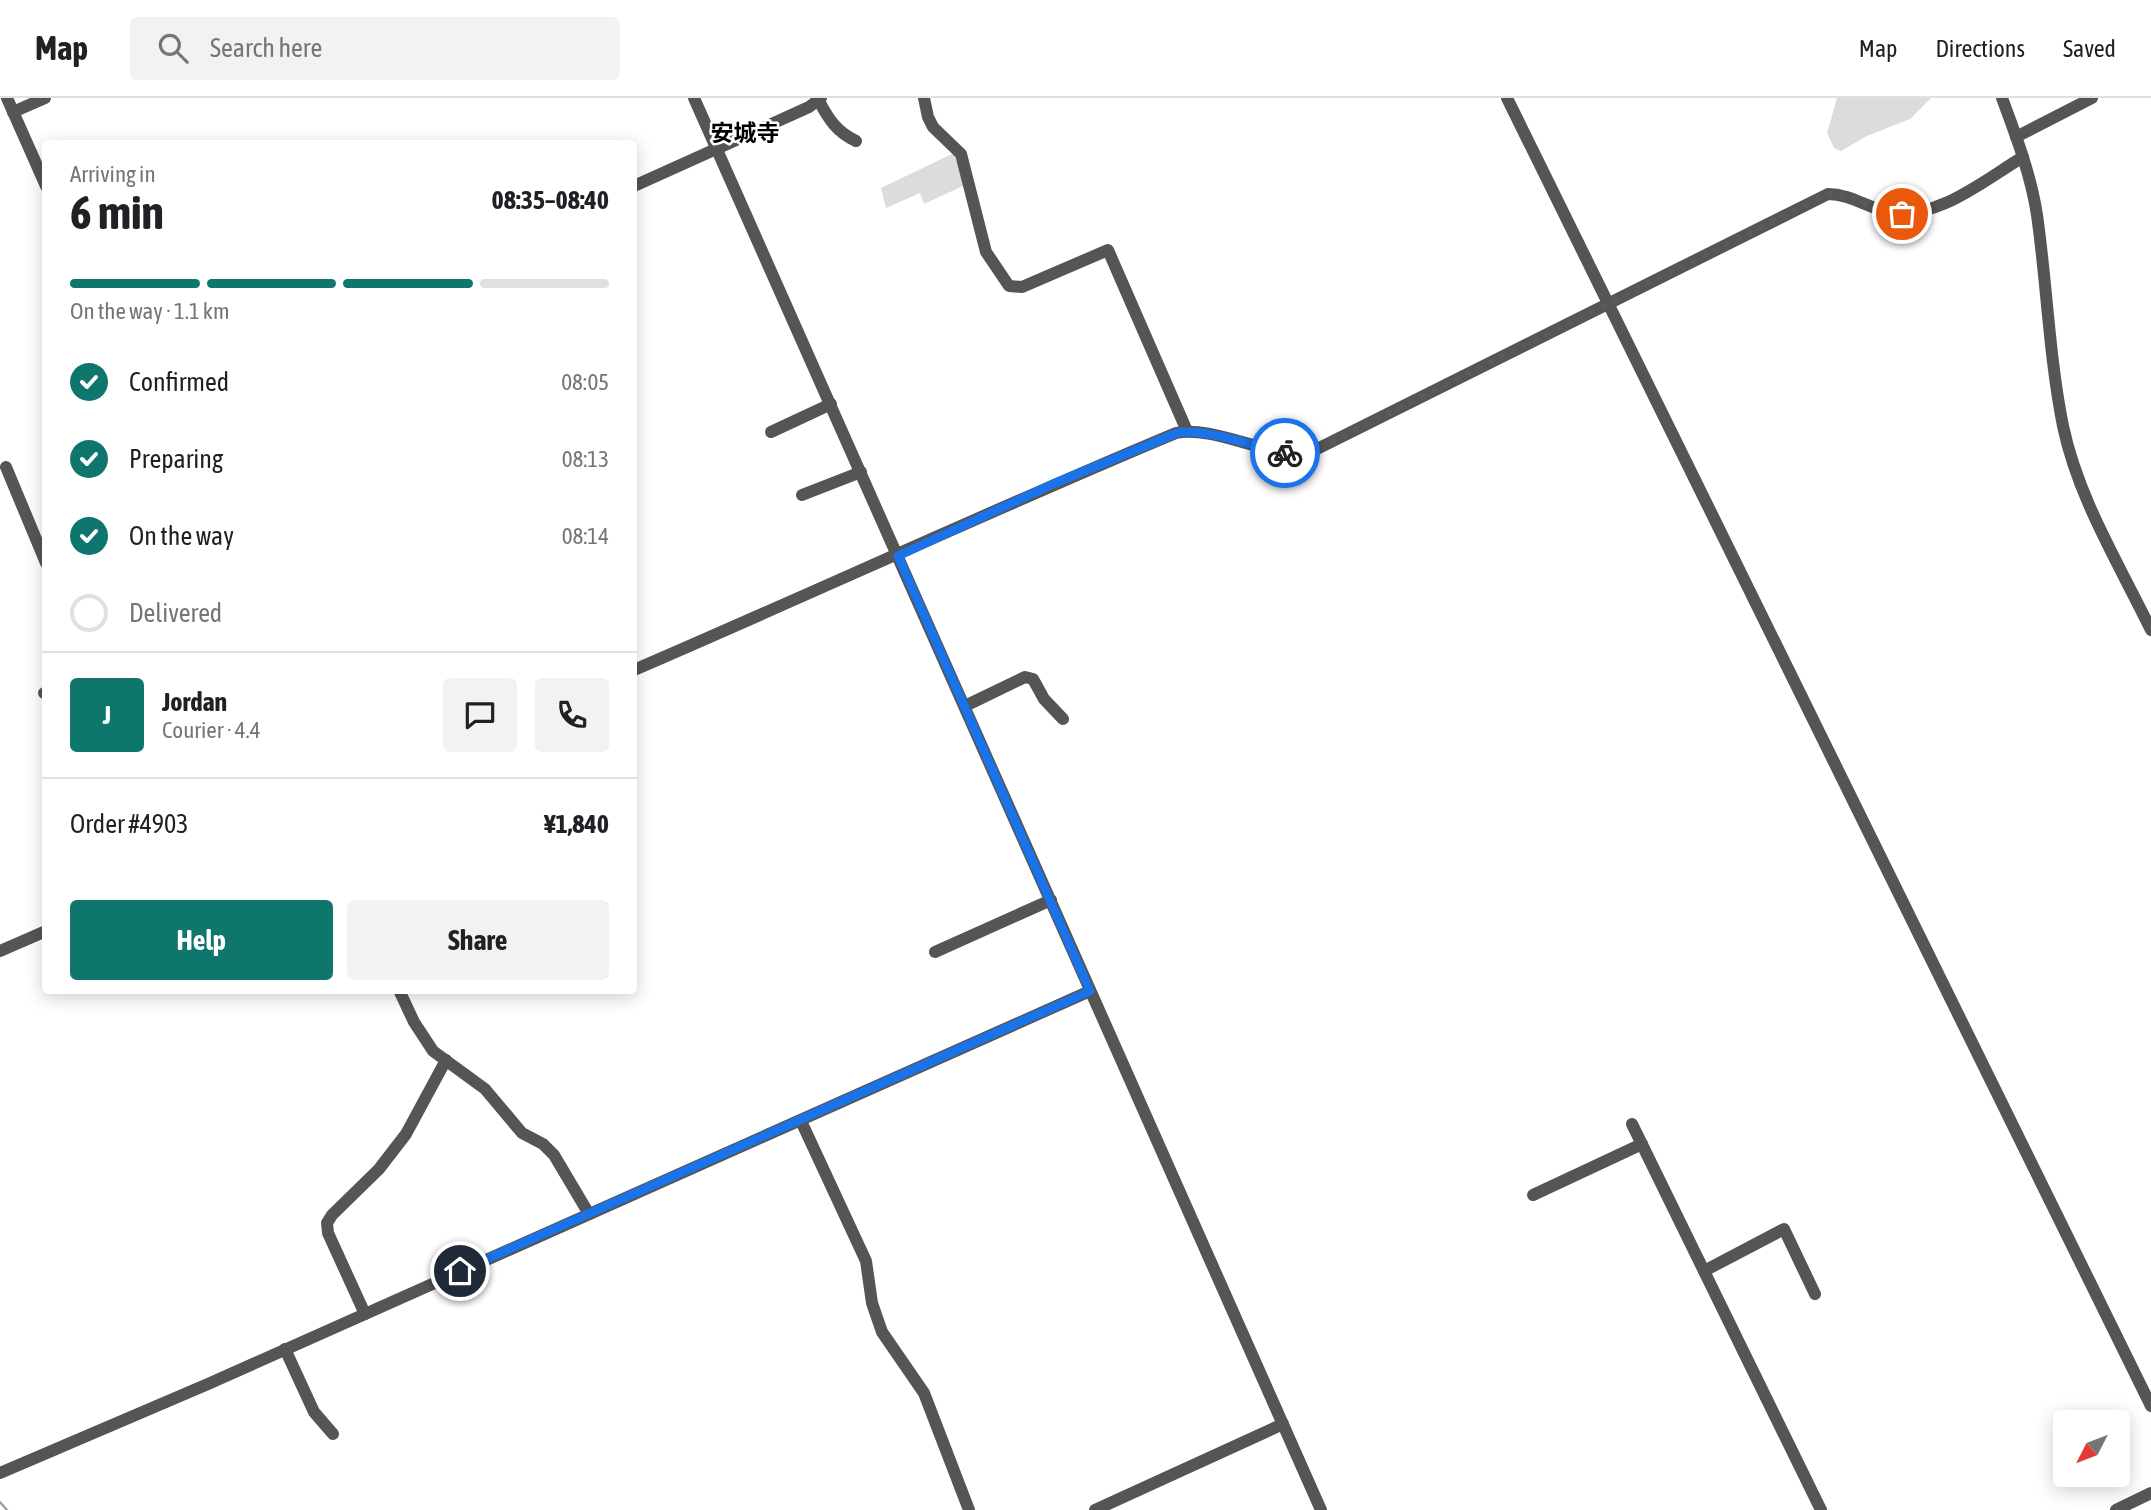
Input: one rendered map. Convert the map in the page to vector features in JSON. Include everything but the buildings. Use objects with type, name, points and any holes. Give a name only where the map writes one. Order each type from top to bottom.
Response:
[{"type":"street","points":[[7,98],[42,177]]},
{"type":"street","points":[[13,112],[45,98]]},
{"type":"street","points":[[694,98],[1321,1510]]},
{"type":"street","points":[[924,98],[933,128],[961,154],[986,252],[1009,286],[1022,288],[1108,250],[1187,430]]},
{"type":"street","points":[[1507,98],[2151,1406]]},
{"type":"street","points":[[2002,98],[2017,137],[2037,212],[2058,399],[2068,446],[2082,488],[2151,630]]},
{"type":"street","points":[[2017,137],[2092,98]]},
{"type":"street","points":[[637,185],[820,100],[827,119],[856,141]]},
{"type":"street","points":[[637,669],[898,556],[1053,484],[1187,430],[1286,453],[1311,452],[1828,194],[1850,196],[1886,212],[1902,214],[1924,211],[1950,201],[2023,157]]},
{"type":"street","points":[[771,432],[831,404]]},
{"type":"street","points":[[6,467],[42,553]]},
{"type":"street","points":[[802,495],[861,471]]},
{"type":"street","points":[[965,705],[1025,677],[1033,679],[1044,699],[1063,719]]},
{"type":"street","points":[[935,952],[1051,900]]},
{"type":"street","points":[[0,951],[42,933]]},
{"type":"street","points":[[0,1473],[365,1314],[1090,991]]},
{"type":"street","points":[[402,994],[425,1040],[446,1060],[485,1089],[522,1133],[543,1144],[554,1155],[589,1214]]},
{"type":"street","points":[[365,1314],[328,1233],[327,1223],[379,1169],[407,1134],[446,1060]]},
{"type":"street","points":[[801,1121],[866,1261],[872,1303],[882,1332],[924,1393],[970,1510]]},
{"type":"street","points":[[1632,1124],[1821,1510]]},
{"type":"street","points":[[1533,1195],[1642,1144]]},
{"type":"street","points":[[1704,1271],[1784,1229],[1815,1294]]},
{"type":"street","points":[[285,1349],[314,1412],[333,1434]]},
{"type":"street","points":[[1095,1510],[1283,1424]]},
{"type":"street","points":[[2116,1510],[2151,1493]]},
{"type":"shaded area","points":[[1837,98],[1931,98],[1910,119],[1867,136],[1841,151],[1834,148],[1827,133]]},
{"type":"shaded area","points":[[954,153],[965,185],[924,204],[920,193],[886,208],[881,188]]},
{"type":"waterway","points":[[0,1502],[7,1510]]},
{"type":"way so far","points":[[1285,453],[1311,452],[1828,194],[1850,196],[1874,208],[1902,214]]},
{"type":"district","name":"安城寺","points":[[745,133]]},
{"type":"route","points":[[460,1271],[976,1044],[1090,991],[898,556],[1053,484],[1187,430],[1285,453]]}]
